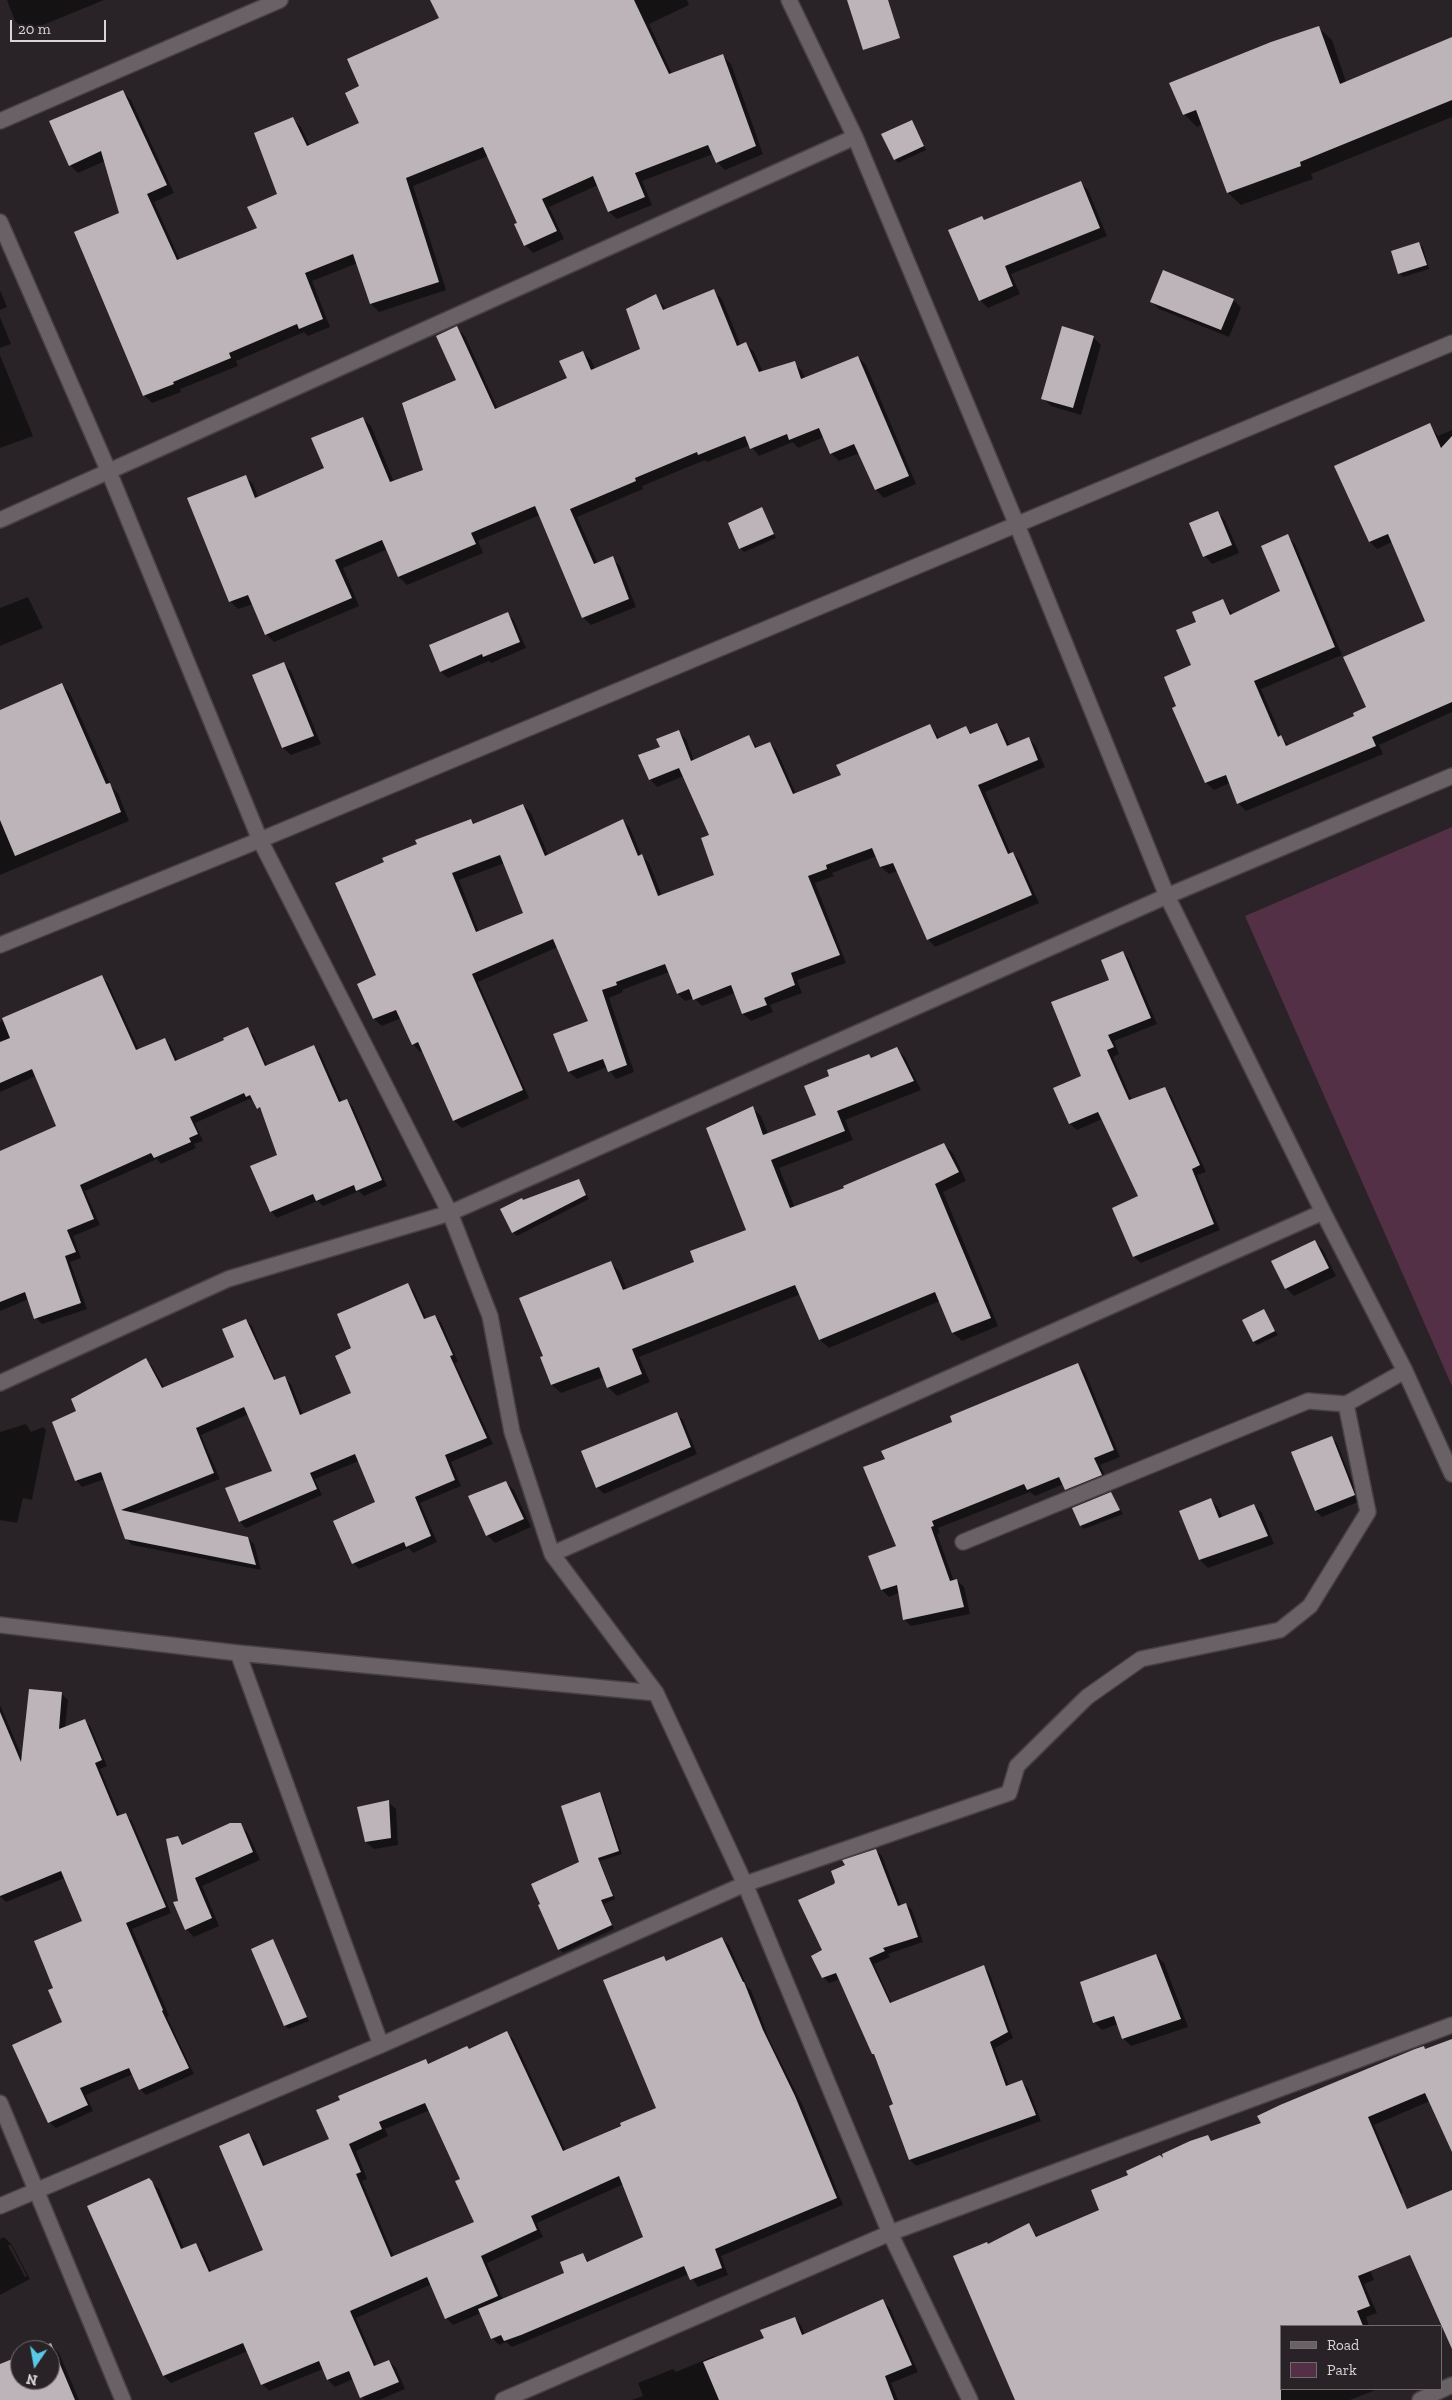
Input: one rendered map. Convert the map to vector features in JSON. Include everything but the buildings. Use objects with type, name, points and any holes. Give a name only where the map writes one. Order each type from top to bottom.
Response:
[{"type":"street","points":[[0,121],[280,0]]},
{"type":"street","points":[[789,0],[855,137],[1017,526],[1167,896],[1322,1212],[1405,1371],[1452,1474]]},
{"type":"street","points":[[0,520],[855,137]]},
{"type":"street","points":[[0,222],[109,472],[260,840],[450,1214],[490,1316],[512,1432],[552,1554],[656,1693],[745,1884],[890,2233],[970,2400]]},
{"type":"street","points":[[0,945],[260,840],[1017,526],[1452,343]]},
{"type":"street","points":[[0,1383],[228,1279],[450,1214],[1167,896],[1452,776]]},
{"type":"street","points":[[552,1554],[1322,1212]]},
{"type":"street","points":[[963,1542],[1308,1401],[1346,1404],[1405,1371]]},
{"type":"street","points":[[0,2206],[381,2045],[745,1884],[1009,1793],[1017,1766],[1086,1697],[1141,1659],[1280,1630],[1310,1606],[1368,1512],[1346,1404]]},
{"type":"street","points":[[0,1625],[238,1653],[656,1693]]},
{"type":"street","points":[[238,1653],[381,2045]]},
{"type":"street","points":[[503,2400],[890,2233],[1452,2024]]},
{"type":"street","points":[[0,2103],[123,2400]]},
{"type":"street","points":[[1420,2400],[1441,2390]]},
{"type":"green space","points":[[1452,827],[1452,1386],[1245,916]]}]
